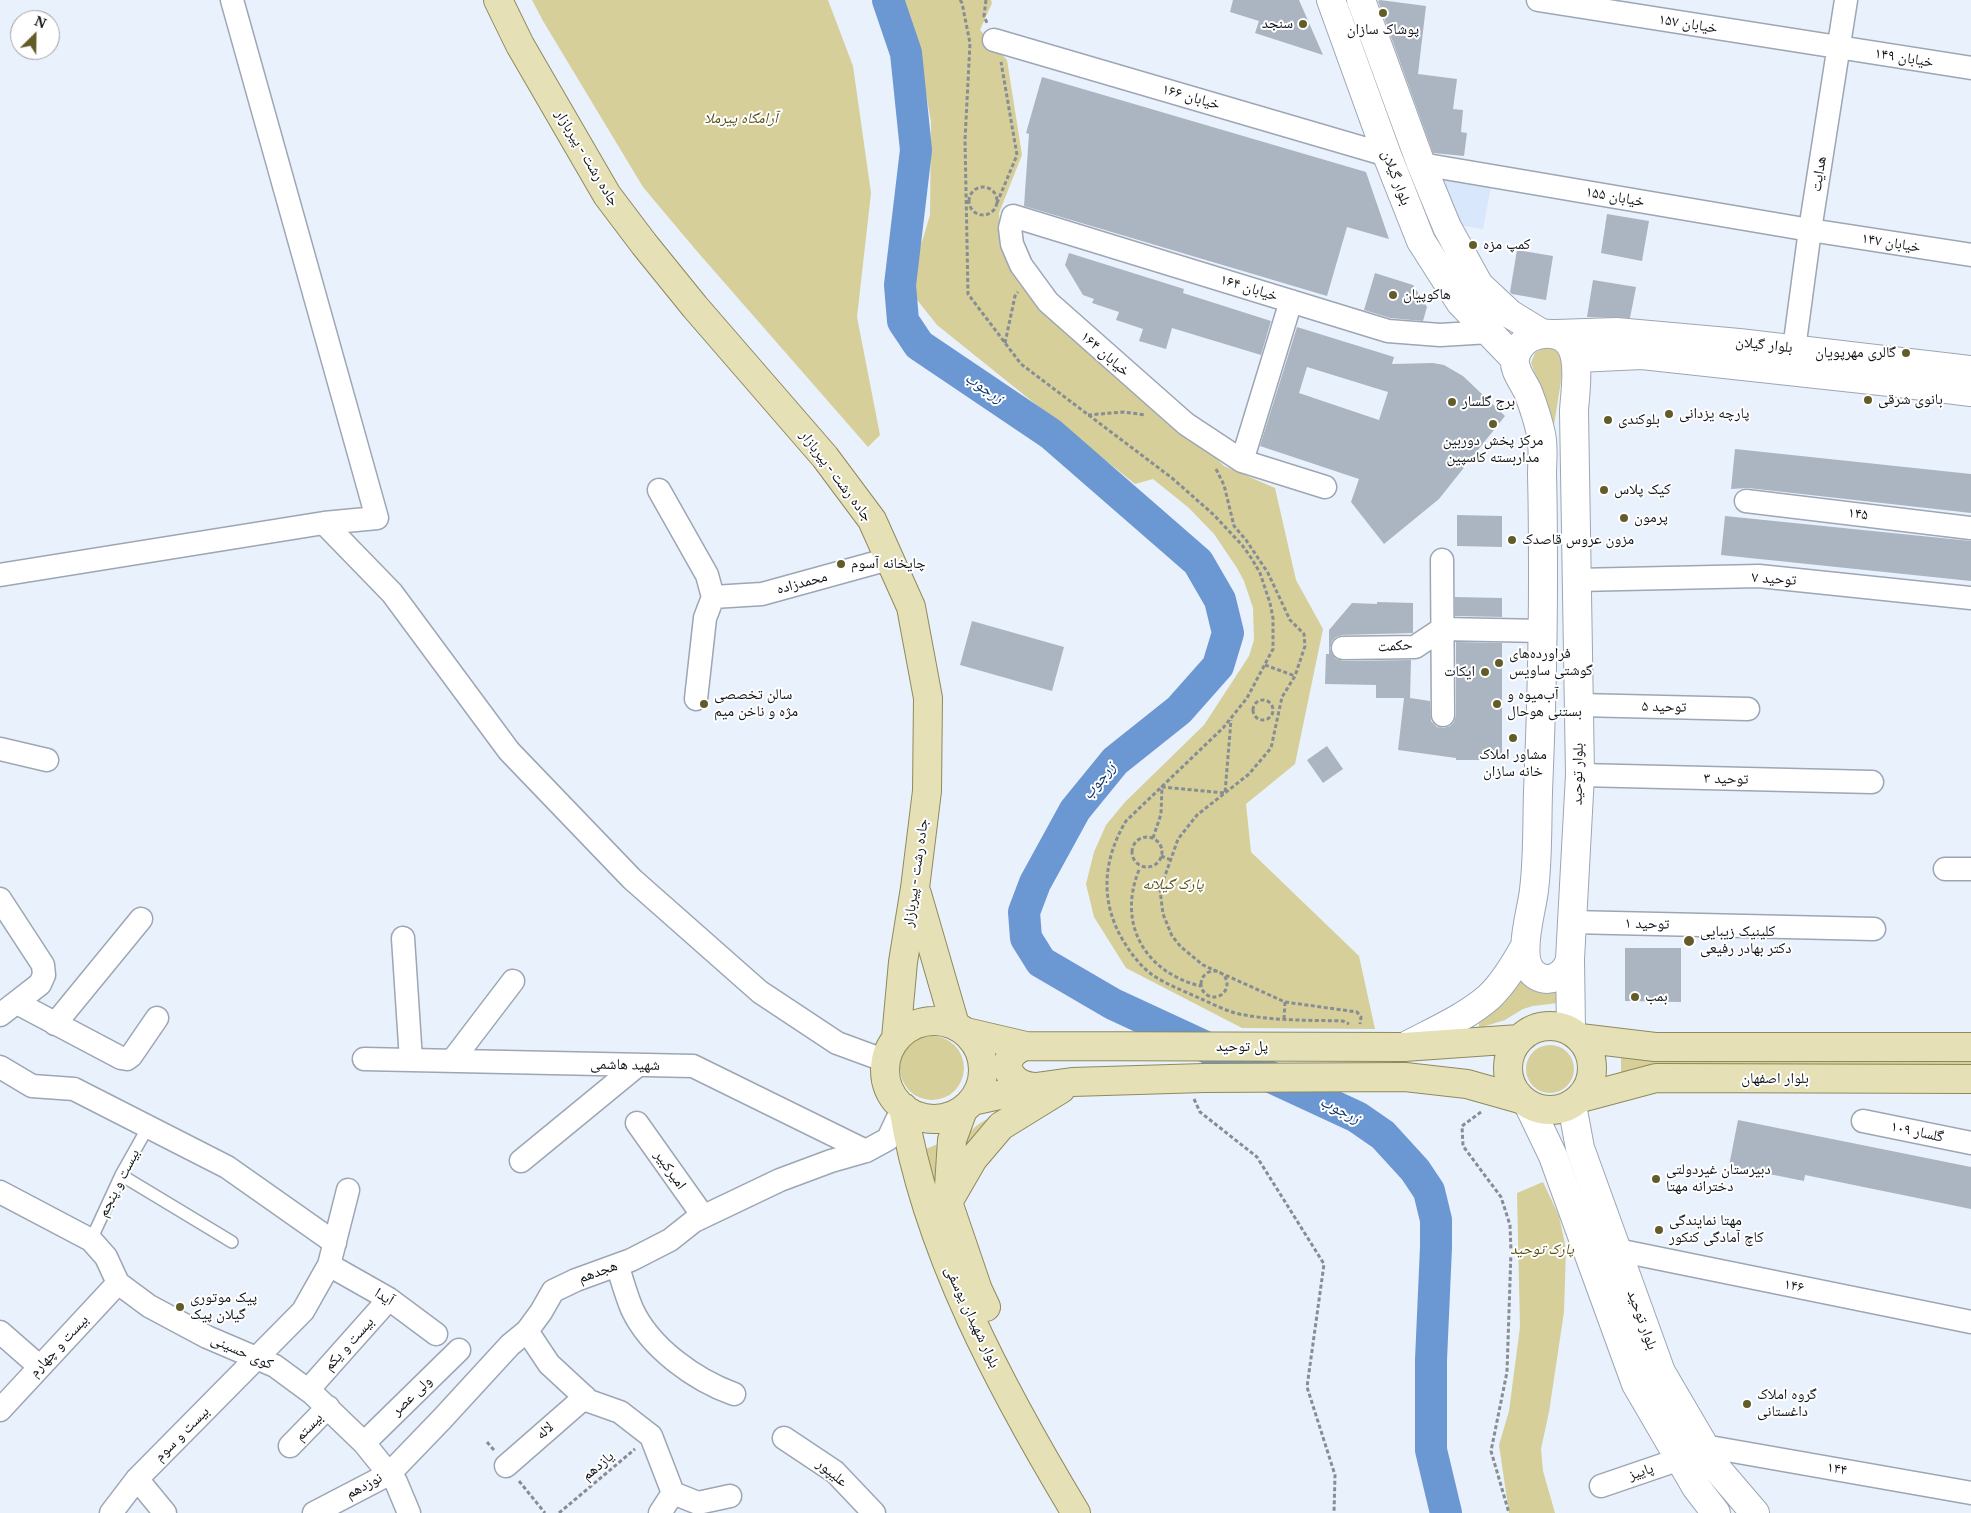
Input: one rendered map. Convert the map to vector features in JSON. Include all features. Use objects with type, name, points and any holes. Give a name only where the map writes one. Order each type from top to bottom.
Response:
[{"type":"main road","name":"جاده رشت - پیربازار","points":[[498,0],[520,45],[607,194],[644,244],[695,307],[825,457],[872,520],[911,607],[928,698],[927,791],[916,888],[891,1049]]},
{"type":"main road","name":"بلوار گیلان","points":[[1331,0],[1387,155],[1421,241],[1460,302],[1515,359]]},
{"type":"main road","name":"بلوار گیلان","points":[[1361,0],[1446,227],[1479,285],[1510,314],[1548,334],[1616,332],[1794,349],[1971,370]]},
{"type":"main road","points":[[1570,960],[1560,976],[1547,979],[1534,974],[1530,969],[1525,952],[1534,890],[1543,631],[1542,436],[1528,391],[1518,373],[1515,359],[1521,346],[1530,338],[1548,334],[1566,340],[1576,362]]},
{"type":"main road","name":"بلوار گیلان","points":[[1576,362],[1642,355],[1971,392]]},
{"type":"main road","name":"بلوار توحید","points":[[1576,362],[1574,411],[1580,775],[1570,960],[1576,1034]]},
{"type":"main road","points":[[916,888],[960,1029]]},
{"type":"main road","points":[[1404,1047],[1460,1017],[1489,997],[1525,952]]},
{"type":"main road","points":[[942,1021],[960,1029],[974,1041],[980,1053],[983,1078],[979,1090],[967,1106],[951,1116],[938,1119],[920,1116],[903,1107],[894,1098],[885,1074],[891,1049],[906,1029],[917,1023],[942,1021]]},
{"type":"main road","points":[[1576,1034],[1589,1052],[1593,1068],[1592,1079],[1587,1089],[1576,1102],[1562,1109],[1540,1110],[1525,1102],[1513,1090],[1509,1080],[1508,1058],[1519,1038],[1528,1032],[1550,1026],[1576,1034],[1655,1047],[1971,1047]]},
{"type":"main road","name":"پل توحید","points":[[960,1029],[1026,1046],[1404,1047],[1519,1038]]},
{"type":"main road","points":[[1026,1046],[1015,1052],[1008,1062],[1008,1068],[1017,1083],[1023,1086],[1036,1087]]},
{"type":"main road","name":"پل توحید","points":[[967,1106],[1036,1087],[1072,1082],[1194,1078],[1405,1077],[1467,1084],[1525,1102]]},
{"type":"main road","name":"بلوار اصفهان","points":[[1576,1102],[1656,1078],[1971,1079]]},
{"type":"main road","points":[[948,1202],[973,1159],[1001,1126],[1072,1082]]},
{"type":"main road","name":"بلوار توحید","points":[[1525,1102],[1553,1156],[1636,1384],[1696,1487],[1716,1513]]},
{"type":"main road","name":"بلوار توحید","points":[[1576,1102],[1580,1148],[1661,1372],[1719,1471],[1755,1513]]},
{"type":"main road","name":"بلوار شهیدان یوسفی","points":[[967,1106],[952,1140],[948,1202],[978,1290],[1061,1463],[1091,1513]]},
{"type":"main road","name":"بلوار شهیدان یوسفی","points":[[903,1107],[913,1161],[942,1251],[962,1298],[1026,1430],[1076,1513]]},
{"type":"main road","points":[[1553,1156],[1556,1146],[1563,1140],[1573,1141],[1580,1148]]},
{"type":"street","points":[[0,575],[324,523],[377,518],[232,0]]},
{"type":"street","name":"خیابان ۱۵۷","points":[[1538,0],[1838,48]]},
{"type":"street","name":"هدایت","points":[[1794,349],[1810,230],[1846,0]]},
{"type":"street","name":"خیابان ۱۶۶","points":[[994,40],[1387,155]]},
{"type":"street","name":"خیابان ۱۴۹","points":[[1838,48],[1971,68]]},
{"type":"street","name":"خیابان ۱۵۵","points":[[1421,164],[1810,230]]},
{"type":"street","name":"۱۶۴ خیابان","points":[[1001,212],[1388,331],[1440,335],[1490,332]]},
{"type":"street","name":"خیابان ۱۶۴","points":[[1001,212],[1010,228],[1012,244],[1021,265],[1048,302],[1186,424],[1242,461],[1325,486]]},
{"type":"street","name":"خیابان ۱۴۷","points":[[1810,230],[1971,255]]},
{"type":"street","points":[[1242,461],[1291,301]]},
{"type":"street","points":[[660,490],[706,575],[713,597],[705,618],[696,699]]},
{"type":"street","name":"۱۴۵","points":[[1746,501],[1971,528]]},
{"type":"street","points":[[324,523],[392,593],[508,750],[632,879],[760,992],[837,1043],[891,1049]]},
{"type":"street","name":"محمدزاده","points":[[713,597],[762,594],[889,559]]},
{"type":"street","points":[[1442,560],[1442,715]]},
{"type":"street","name":"توحید ۷","points":[[1577,580],[1759,576],[1971,598]]},
{"type":"street","points":[[1442,629],[1543,631]]},
{"type":"street","name":"حکمت","points":[[1343,648],[1415,647],[1442,629]]},
{"type":"street","name":"توحید ۵","points":[[1579,705],[1748,709]]},
{"type":"street","points":[[0,748],[47,760]]},
{"type":"street","name":"توحید ۳","points":[[1580,775],[1872,782]]},
{"type":"street","points":[[1945,869],[1971,869]]},
{"type":"street","points":[[0,899],[43,965],[44,975],[40,984],[8,1009]]},
{"type":"street","points":[[55,1024],[141,919]]},
{"type":"street","name":"توحید ۱","points":[[1571,922],[1874,929]]},
{"type":"street","points":[[403,938],[411,1060]]},
{"type":"street","points":[[452,1061],[513,981]]},
{"type":"street","points":[[8,1009],[55,1024],[121,1058],[127,1059],[132,1056],[157,1018]]},
{"type":"street","name":"شهید هاشمی","points":[[364,1059],[694,1066],[866,1151]]},
{"type":"street","points":[[521,1161],[638,1065]]},
{"type":"street","points":[[0,1067],[32,1086],[74,1089],[227,1167],[335,1243]]},
{"type":"street","name":"هجدهم","points":[[389,1474],[510,1345],[526,1331],[541,1312],[553,1291],[576,1280],[631,1260],[670,1240],[703,1216],[780,1180],[831,1161],[866,1151],[888,1139],[903,1107]]},
{"type":"street","name":"گلسار ۱۰۹","points":[[1864,1121],[1971,1143]]},
{"type":"street","name":"امیرکبیر","points":[[637,1123],[703,1216]]},
{"type":"street","name":"بیست و سوم","points":[[111,1513],[137,1479],[303,1311],[329,1265],[348,1190]]},
{"type":"street","name":"کوی حسینی","points":[[0,1192],[91,1240],[106,1257],[118,1283],[149,1306],[207,1337],[275,1366],[308,1390],[364,1443],[396,1482],[409,1513]]},
{"type":"street","name":"۱۴۶","points":[[1617,1250],[1971,1322]]},
{"type":"street","name":"آیدا","points":[[329,1265],[389,1299],[436,1334]]},
{"type":"street","points":[[617,1265],[632,1310],[652,1339],[682,1367],[710,1386],[734,1394]]},
{"type":"street","name":"بیست و چهارم","points":[[0,1410],[118,1283]]},
{"type":"street","name":"بیست و یکم","points":[[308,1390],[389,1299]]},
{"type":"street","points":[[526,1331],[549,1364],[589,1401],[620,1412],[651,1436],[673,1493],[698,1503],[730,1496]]},
{"type":"street","points":[[0,1332],[40,1367]]},
{"type":"street","name":"ولی عصر","points":[[364,1443],[460,1350]]},
{"type":"street","name":"لاله","points":[[506,1466],[585,1397]]},
{"type":"street","name":"بیستم","points":[[290,1446],[328,1407]]},
{"type":"street","name":"علیپور","points":[[784,1438],[835,1472],[874,1513]]},
{"type":"street","name":"۱۴۴","points":[[1704,1446],[1971,1493]]},
{"type":"street","name":"پاییز","points":[[1601,1486],[1680,1459]]},
{"type":"street","name":"نوزدهم","points":[[314,1513],[389,1474]]},
{"type":"street","points":[[137,1479],[165,1513]]},
{"type":"street","points":[[660,1513],[673,1493]]},
{"type":"lane","name":"بیست و پنجم","points":[[91,1240],[121,1175],[148,1127]]},
{"type":"lane","points":[[121,1175],[232,1242]]},
{"type":"path","points":[[960,0],[970,43],[965,140],[968,294],[1021,364],[1197,499],[1231,533],[1252,559],[1266,589],[1273,618],[1273,649],[1247,698],[1231,718],[1126,821],[1119,832],[1109,857],[1106,872],[1108,904],[1119,934],[1140,963],[1153,975],[1206,1001],[1243,1015],[1284,1019],[1343,1021],[1356,1028],[1361,1024],[1361,1017],[1357,1012],[1285,1002],[1218,972],[1191,957],[1181,947],[1167,926],[1163,914],[1160,890],[1178,840],[1197,815],[1249,774],[1271,748],[1282,697],[1295,676],[1305,646],[1304,634],[1290,620],[1268,573],[1246,540],[1234,526],[1224,485],[1213,466]]},
{"type":"path","points":[[986,0],[984,16],[1002,63],[1017,155],[1001,212]]},
{"type":"path","points":[[980,187],[988,188],[994,192],[1001,212],[978,214],[972,210],[969,204],[969,197],[973,191],[980,187]]},
{"type":"path","points":[[1005,343],[1015,296],[1019,290],[1026,296]]},
{"type":"path","points":[[1088,415],[1123,412],[1150,416]]},
{"type":"path","points":[[1265,665],[1295,676]]},
{"type":"path","points":[[1247,698],[1255,703]]},
{"type":"path","points":[[1272,716],[1273,706],[1266,700],[1260,700],[1252,708],[1253,714],[1262,720],[1272,716],[1278,717]]},
{"type":"path","points":[[1225,793],[1231,718]]},
{"type":"path","points":[[1162,787],[1225,793]]},
{"type":"path","points":[[1153,838],[1161,814],[1162,787]]},
{"type":"path","points":[[1147,837],[1153,838],[1161,846],[1162,856],[1154,865],[1148,867],[1136,863],[1132,852],[1136,841],[1147,837]]},
{"type":"path","points":[[1162,856],[1171,860]]},
{"type":"path","points":[[1139,870],[1133,886],[1131,902],[1134,927],[1138,939],[1145,951],[1164,970],[1187,982],[1200,986]]},
{"type":"path","points":[[1212,971],[1218,972],[1226,979],[1226,988],[1219,996],[1208,996],[1200,986],[1202,979],[1212,971]]},
{"type":"path","points":[[1206,1001],[1208,996]]},
{"type":"path","points":[[1284,1019],[1285,1002]]},
{"type":"path","points":[[1194,1078],[1200,1112],[1257,1157],[1324,1264],[1307,1387],[1335,1475],[1334,1513]]},
{"type":"path","points":[[1480,1087],[1481,1112],[1462,1126],[1463,1146],[1501,1197],[1510,1225],[1511,1252],[1507,1372],[1491,1451],[1509,1513]]},
{"type":"path","name":"یازدهم","points":[[559,1513],[651,1436]]},
{"type":"shaded area","points":[[1437,177],[1491,187],[1483,229],[1451,224]]},
{"type":"green space","name":"آرامگاه پیرملا","points":[[532,0],[828,0],[853,66],[871,193],[857,317],[880,435],[868,447],[643,187]]},
{"type":"green space","name":"پارک گیلانه","points":[[901,0],[991,0],[992,3],[980,30],[1007,60],[1022,155],[999,213],[1000,231],[1011,258],[1224,466],[1275,488],[1296,580],[1323,629],[1295,764],[1246,804],[1251,852],[1359,956],[1375,1029],[1242,1028],[1126,968],[1094,917],[1086,884],[1094,852],[1106,825],[1125,802],[1204,725],[1249,656],[1254,640],[1253,608],[1244,581],[1237,568],[1214,534],[1189,508],[1153,479],[1135,484],[937,325],[914,296],[917,258],[930,215],[931,122],[918,48]]},
{"type":"green space","points":[[1544,348],[1556,351],[1564,362],[1554,425],[1531,363],[1535,353]]},
{"type":"green space","points":[[1520,979],[1557,988],[1558,1003],[1523,1009],[1505,1020],[1479,1028],[1479,1021]]},
{"type":"green space","points":[[926,1036],[938,1036],[955,1045],[962,1056],[964,1068],[962,1080],[955,1091],[938,1100],[926,1100],[914,1095],[905,1086],[900,1074],[900,1062],[905,1050],[914,1041]]},
{"type":"green space","points":[[1545,1045],[1555,1045],[1564,1049],[1570,1055],[1573,1060],[1573,1078],[1564,1089],[1555,1093],[1545,1093],[1536,1089],[1530,1083],[1526,1074],[1526,1064],[1530,1055],[1536,1049]]},
{"type":"green space","points":[[1621,1052],[1971,1052],[1971,1075],[1621,1076]]},
{"type":"green space","points":[[992,1117],[956,1162],[972,1130]]},
{"type":"green space","points":[[943,1142],[937,1212],[923,1150]]},
{"type":"green space","name":"پارک توحید","points":[[1543,1182],[1559,1216],[1566,1249],[1564,1312],[1549,1412],[1541,1449],[1543,1471],[1555,1513],[1509,1513],[1499,1445],[1509,1411],[1520,1327],[1517,1193]]},
{"type":"building","points":[[1233,0],[1299,0],[1323,55],[1255,33],[1259,21],[1230,12]]},
{"type":"building","points":[[1378,1],[1426,6],[1418,74],[1457,79],[1453,109],[1463,110],[1461,132],[1467,133],[1464,156],[1433,153]]},
{"type":"building","points":[[1042,77],[1366,172],[1389,239],[1347,227],[1327,296],[1024,206],[1029,134],[1026,133]]},
{"type":"building","points":[[1607,214],[1649,221],[1642,261],[1601,253]]},
{"type":"building","points":[[1517,250],[1553,256],[1546,300],[1512,294],[1510,292]]},
{"type":"building","points":[[1069,253],[1184,289],[1183,293],[1271,321],[1261,355],[1172,328],[1166,349],[1139,341],[1143,329],[1116,320],[1119,312],[1092,303],[1094,299],[1083,295],[1065,265]]},
{"type":"building","points":[[1375,273],[1413,285],[1427,307],[1423,321],[1390,318],[1364,310]]},
{"type":"building","points":[[1593,280],[1636,287],[1630,318],[1587,317]]},
{"type":"building","points":[[1297,327],[1394,357],[1392,364],[1433,363],[1444,365],[1463,376],[1505,416],[1439,499],[1384,544],[1351,502],[1359,479],[1260,446]],"holes":[[[1307,367],[1388,392],[1379,420],[1299,393]]]},
{"type":"building","points":[[1735,449],[1971,474],[1971,513],[1748,488],[1731,489]]},
{"type":"building","points":[[1457,515],[1502,516],[1502,547],[1457,546]]},
{"type":"building","points":[[1725,516],[1971,541],[1971,581],[1721,555]]},
{"type":"building","points":[[1455,597],[1502,598],[1502,617],[1455,616]]},
{"type":"building","points":[[1377,602],[1413,603],[1413,633],[1342,635],[1332,641],[1330,648],[1332,654],[1336,659],[1343,661],[1411,660],[1410,698],[1430,701],[1431,721],[1437,727],[1444,728],[1450,726],[1454,722],[1456,715],[1456,642],[1502,643],[1502,760],[1456,760],[1456,758],[1398,750],[1404,698],[1376,698],[1376,685],[1325,684],[1326,654],[1329,654],[1329,630],[1352,603],[1377,604]]},
{"type":"building","points":[[972,621],[1064,647],[1052,691],[960,665]]},
{"type":"building","points":[[1327,746],[1343,769],[1323,783],[1307,760]]},
{"type":"building","points":[[1625,948],[1681,948],[1681,1002],[1625,1001]]},
{"type":"building","points":[[1738,1120],[1971,1167],[1971,1209],[1805,1175],[1804,1181],[1729,1166]]},
{"type":"waterway","name":"زرجوب","points":[[888,0],[906,53],[916,150],[900,285],[903,321],[919,345],[1051,434],[1198,562],[1220,600],[1228,633],[1218,666],[1179,710],[1115,761],[1075,810],[1035,883],[1024,912],[1026,938],[1041,962],[1113,1004],[1357,1117],[1383,1135],[1415,1170],[1429,1191],[1436,1220],[1431,1360],[1431,1450],[1446,1513]]},
{"type":"place","name":"پوشاک سازان","points":[[1383,13]]},
{"type":"place","name":"سنجد","points":[[1303,24]]},
{"type":"place","name":"کمپ مزه","points":[[1473,245]]},
{"type":"place","name":"هاکوپیان","points":[[1393,295]]},
{"type":"place","name":"گالری مهرپویان","points":[[1906,353]]},
{"type":"place","name":"بانوی شرقی","points":[[1868,400]]},
{"type":"place","name":"برج گلسار","points":[[1452,402]]},
{"type":"place","name":"پارچه یزدانی","points":[[1669,414]]},
{"type":"place","name":"بلوکندی","points":[[1608,420]]},
{"type":"place","name":"مرکز پخش دوربین مداربسته کاسپین","points":[[1493,424]]},
{"type":"place","name":"کیک پلاس","points":[[1604,490]]},
{"type":"place","name":"پرمون","points":[[1624,518]]},
{"type":"place","name":"مزون عروس قاصدک","points":[[1512,540]]},
{"type":"place","name":"چایخانه آسوم","points":[[841,564]]},
{"type":"place","name":"فراورده‌های گوشتی ساویس","points":[[1499,663]]},
{"type":"place","name":"ایکات","points":[[1485,672]]},
{"type":"place","name":"سالن تخصصی مژه و ناخن میم","points":[[704,704]]},
{"type":"place","name":"آب‌میوه و بستنی هوحال","points":[[1497,704]]},
{"type":"place","name":"مشاور املاک خانه سازان","points":[[1513,738]]},
{"type":"place","name":"کلینیک زیبایی دکتر بهادر رفیعی","points":[[1689,941]]},
{"type":"place","name":"بمب","points":[[1635,997]]},
{"type":"place","name":"دبیرستان غیردولتی دخترانه مهتا","points":[[1656,1179]]},
{"type":"place","name":"مهتا نمایندگی کاچ آمادگی کنکور","points":[[1659,1230]]},
{"type":"place","name":"پیک موتوری گیلان پیک","points":[[180,1307]]},
{"type":"place","name":"گروه املاک داغستانی","points":[[1747,1404]]}]
